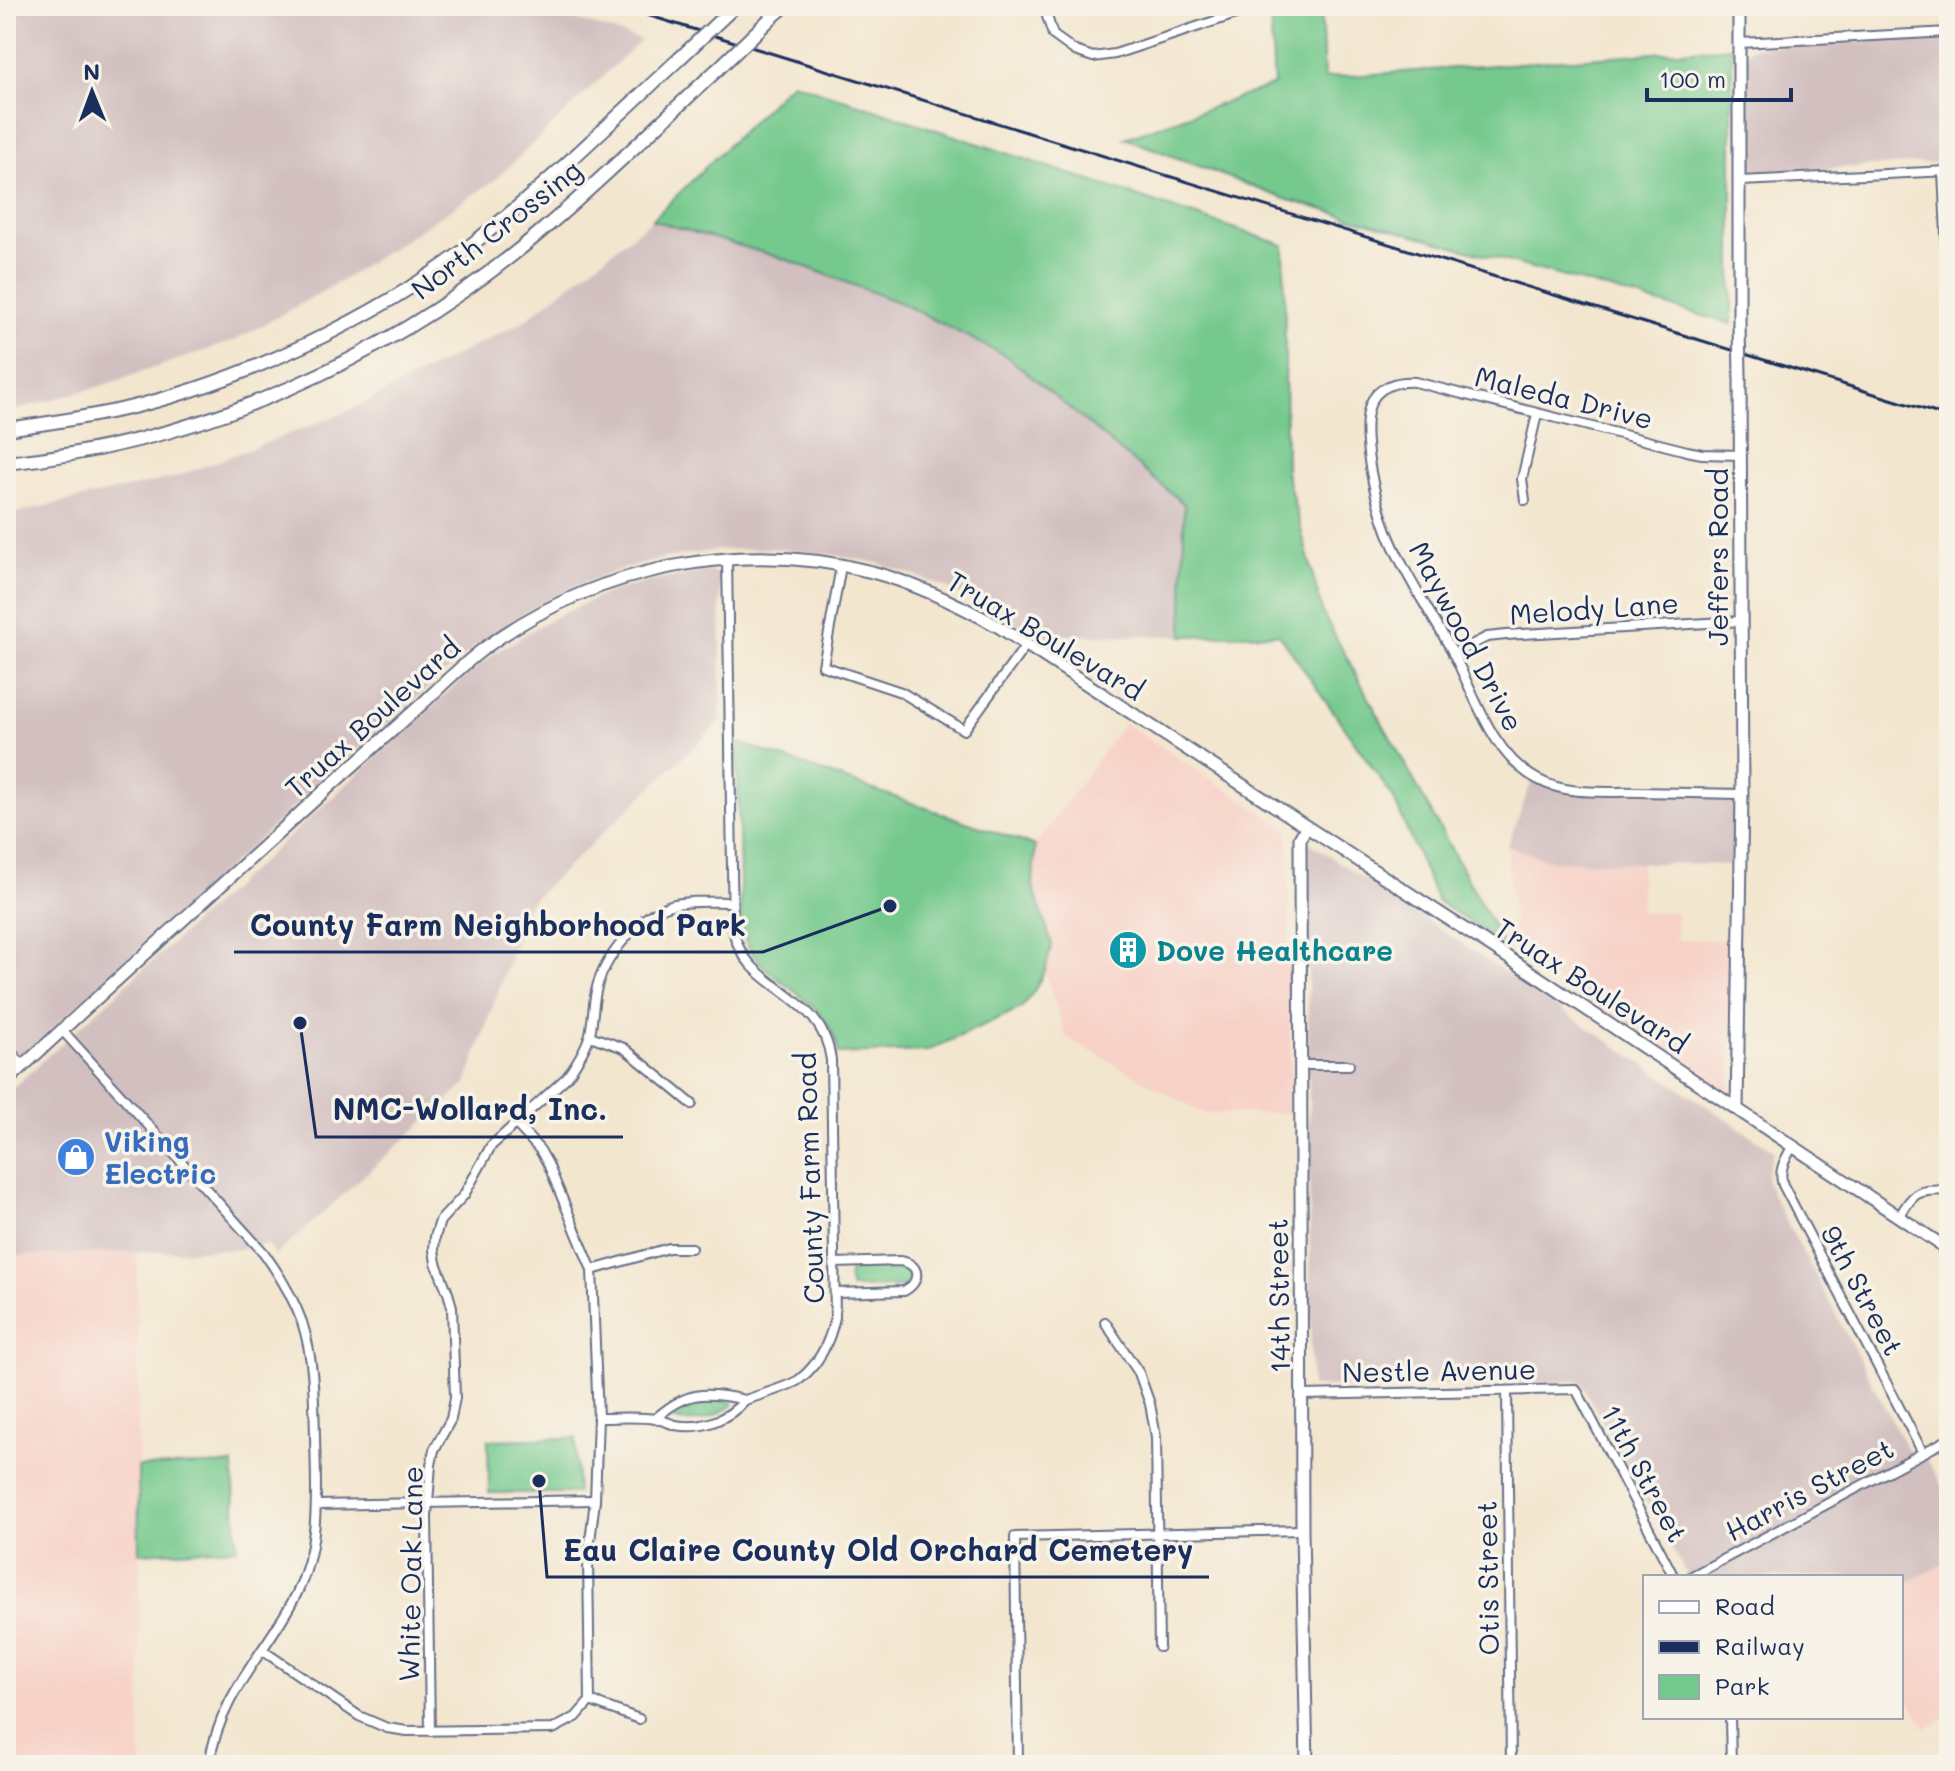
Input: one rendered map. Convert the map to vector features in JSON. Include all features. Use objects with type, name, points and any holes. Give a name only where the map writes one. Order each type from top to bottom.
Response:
[{"type":"main road","name":"North Crossing","points":[[6,429],[123,409],[186,391],[248,370],[308,344],[364,314],[419,281],[484,235],[734,6]]},
{"type":"main road","name":"North Crossing","points":[[7,464],[138,440],[201,422],[263,400],[381,344],[435,311],[539,234],[785,6]]},
{"type":"main road","name":"Jeffers Road","points":[[1737,1109],[1742,794],[1739,6]]},
{"type":"main road","points":[[6,421],[60,422]]},
{"type":"main road","name":"Truax Boulevard","points":[[6,1082],[485,648],[571,597],[641,573],[727,559],[787,559],[841,566],[903,582],[944,598],[999,627],[1519,965],[1949,1250]]},
{"type":"main road","name":"14th Street","points":[[1306,828],[1300,838],[1300,1065],[1302,1530],[1307,1765]]},
{"type":"street","points":[[1046,6],[1053,35],[1075,51],[1093,57],[1115,54],[1260,6]]},
{"type":"street","points":[[1740,43],[1949,32]]},
{"type":"street","points":[[1740,181],[1946,171],[1949,298]]},
{"type":"street","name":"Maleda Drive","points":[[1379,393],[1395,383],[1415,382],[1687,451],[1741,455]]},
{"type":"street","name":"Maywood Drive","points":[[1379,393],[1369,407],[1367,434],[1380,508],[1398,554],[1506,755],[1533,778],[1562,789],[1742,794]]},
{"type":"street","points":[[1525,500],[1522,479],[1537,414]]},
{"type":"street","name":"County Farm Road","points":[[598,1418],[655,1419],[696,1426],[713,1423],[745,1400],[799,1380],[820,1359],[831,1337],[835,1317],[831,1060],[828,1041],[824,1030],[811,1014],[761,975],[739,950],[733,930],[727,559]]},
{"type":"street","points":[[841,566],[823,666],[901,692],[964,730],[1026,645]]},
{"type":"street","name":"Melody Lane","points":[[1453,654],[1487,637],[1741,621]]},
{"type":"street","name":"White Oak Lane","points":[[430,1731],[428,1503],[434,1450],[451,1419],[455,1398],[452,1307],[434,1250],[440,1221],[464,1195],[491,1146],[567,1077],[577,1064],[590,1036],[600,977],[627,937],[662,908],[686,902],[732,902]]},
{"type":"street","points":[[63,1031],[279,1273],[302,1321],[312,1362],[317,1505],[310,1554],[290,1607],[226,1707],[209,1765]]},
{"type":"street","points":[[590,1036],[624,1048],[692,1104]]},
{"type":"street","points":[[6,1047],[23,1065]]},
{"type":"street","points":[[1300,1065],[1349,1065]]},
{"type":"street","points":[[262,1650],[359,1716],[387,1728],[407,1731],[553,1729],[576,1717],[590,1701],[588,1558],[595,1500],[598,1418],[592,1270],[548,1164],[540,1150],[516,1124]]},
{"type":"street","name":"9th Street","points":[[1792,1147],[1782,1166],[1780,1176],[1783,1185],[1923,1453]]},
{"type":"street","points":[[1899,1217],[1915,1194],[1949,1190]]},
{"type":"street","points":[[592,1270],[669,1248],[691,1248]]},
{"type":"street","points":[[835,1263],[900,1261],[907,1262],[917,1274],[912,1287],[904,1291],[836,1293]]},
{"type":"street","points":[[1105,1322],[1139,1373],[1150,1404],[1156,1437],[1159,1647]]},
{"type":"street","name":"Nestle Avenue","points":[[1302,1395],[1576,1389]]},
{"type":"street","name":"11th Street","points":[[1576,1389],[1673,1575]]},
{"type":"street","name":"Otis Street","points":[[1507,1391],[1511,1765]]},
{"type":"street","name":"County Farm Road","points":[[655,1419],[687,1397],[705,1394],[745,1400]]},
{"type":"street","name":"Harris Street","points":[[1694,1575],[1949,1439]]},
{"type":"street","points":[[317,1505],[595,1500]]},
{"type":"street","points":[[1018,1765],[1015,1537],[1302,1530]]},
{"type":"street","points":[[590,1701],[639,1719]]},
{"type":"street","points":[[1730,1719],[1731,1765]]},
{"type":"shaded area","points":[[6,6],[531,6],[641,40],[495,180],[343,280],[236,340],[98,387],[11,411],[6,410]]},
{"type":"shaded area","points":[[1949,38],[1949,162],[1762,172],[1751,170],[1748,163],[1749,49]]},
{"type":"shaded area","points":[[652,220],[788,260],[903,304],[1008,357],[1184,504],[1183,636],[1060,635],[1049,647],[946,587],[878,563],[828,554],[773,548],[719,550],[665,558],[619,570],[567,590],[525,612],[478,644],[333,771],[6,1071],[6,515],[173,478],[342,414],[524,321]]},
{"type":"shaded area","points":[[708,571],[719,574],[720,583],[721,721],[528,904],[466,1084],[276,1255],[266,1244],[243,1249],[6,1256],[6,1094],[492,655],[545,622],[605,594],[636,584]]},
{"type":"shaded area","points":[[1124,723],[1288,832],[1291,1113],[1204,1114],[1066,1037],[1045,971],[1052,943],[1033,887],[1035,846]]},
{"type":"shaded area","points":[[1533,778],[1562,789],[1742,794],[1741,865],[1551,861],[1507,846]]},
{"type":"shaded area","points":[[1307,841],[1774,1151],[1767,1181],[1771,1192],[1907,1449],[1926,1458],[1949,1498],[1949,1561],[1903,1585],[1903,1575],[1687,1575],[1580,1381],[1311,1387]]},
{"type":"shaded area","points":[[1507,846],[1551,861],[1641,862],[1641,912],[1676,912],[1676,940],[1733,940],[1730,1097],[1515,953]]},
{"type":"shaded area","points":[[137,1252],[141,1765],[6,1765],[6,1256]]},
{"type":"shaded area","points":[[1949,1561],[1949,1716],[1926,1729],[1903,1689],[1903,1585]]},
{"type":"green space","points":[[1321,6],[1324,78],[1732,47],[1732,324],[1285,199],[1125,138],[1274,85],[1270,11]]},
{"type":"green space","points":[[792,82],[1284,245],[1286,472],[1323,614],[1503,944],[1437,901],[1393,797],[1279,634],[1183,636],[1184,504],[1008,357],[903,304],[788,260],[652,220]]},
{"type":"green space","points":[[737,742],[1035,846],[1033,887],[1052,944],[1045,971],[1021,1008],[927,1051],[839,1054],[832,1032],[821,1015],[760,963],[748,946],[741,926]]},
{"type":"green space","points":[[902,1266],[910,1271],[911,1278],[903,1287],[851,1288],[848,1278],[851,1268]]},
{"type":"green space","points":[[716,1399],[732,1402],[733,1405],[700,1420],[674,1420],[665,1416],[686,1402]]},
{"type":"green space","points":[[576,1438],[577,1493],[489,1493],[488,1440]]},
{"type":"green space","points":[[233,1464],[237,1548],[139,1553],[138,1467]]},
{"type":"railway","points":[[618,6],[1949,417]]},
{"type":"place","name":"County Farm Neighborhood Park","points":[[890,906]]},
{"type":"place","name":"Dove Healthcare","points":[[1128,950]]},
{"type":"place","name":"NMC-Wollard, Inc.","points":[[300,1023]]},
{"type":"place","name":"Viking Electric","points":[[76,1157]]},
{"type":"place","name":"Eau Claire County Old Orchard Cemetery","points":[[539,1481]]}]
